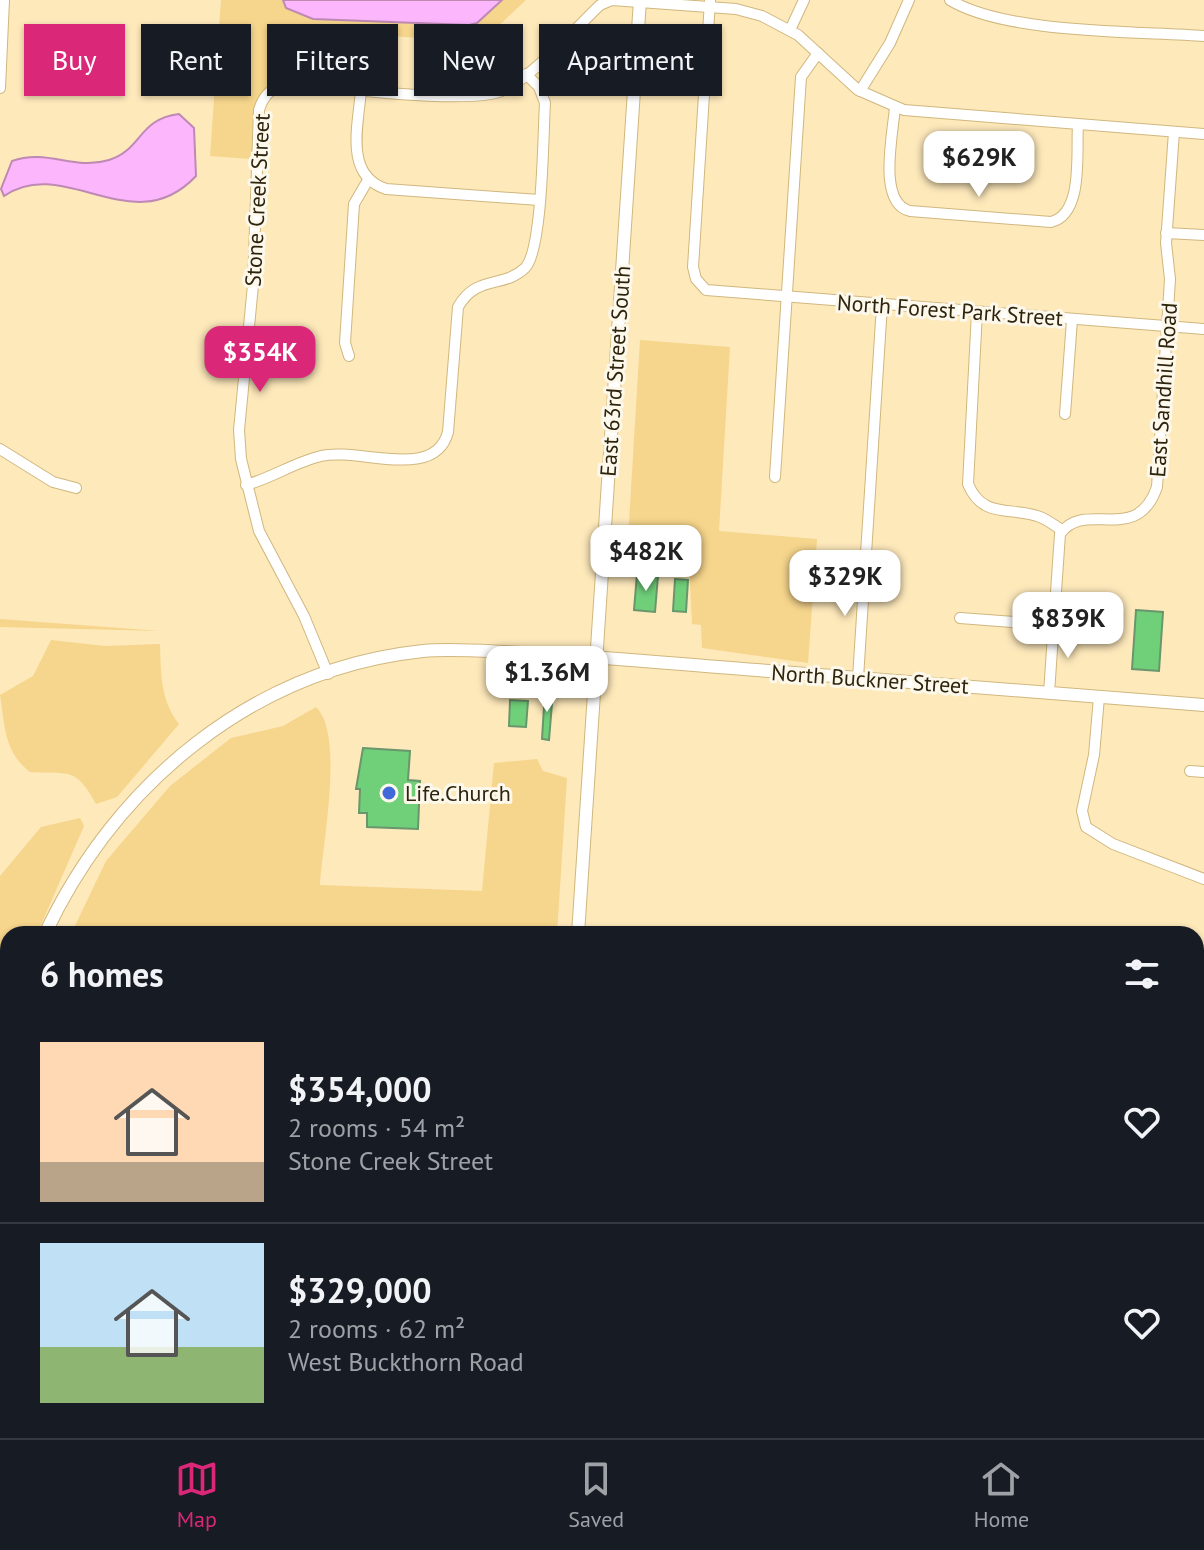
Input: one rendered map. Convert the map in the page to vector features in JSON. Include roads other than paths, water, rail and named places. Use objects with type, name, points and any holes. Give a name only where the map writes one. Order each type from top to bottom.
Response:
[{"type":"main road","name":"East 63rd Street South","points":[[578,926],[590,656],[640,1]]},
{"type":"main road","name":"North Buckner Street","points":[[49,926],[78,871],[113,820],[145,786],[206,735],[255,705],[328,674],[432,650],[590,656],[1204,705]]},
{"type":"street","points":[[0,88],[4,0]]},
{"type":"street","points":[[398,91],[490,95],[504,90],[526,74],[600,5],[612,0],[710,4],[746,11],[790,30],[860,91],[895,107],[923,113],[1204,134]]},
{"type":"street","points":[[790,30],[804,0]]},
{"type":"street","points":[[860,91],[890,43],[909,0]]},
{"type":"street","points":[[950,0],[973,12],[1002,20],[1204,36]]},
{"type":"street","name":"North Forest Park Street","points":[[710,4],[693,267],[698,283],[712,292],[1204,329]]},
{"type":"street","points":[[775,477],[801,77],[818,53]]},
{"type":"street","points":[[246,485],[323,456],[422,459],[441,450],[448,432],[458,307],[471,290],[525,268],[537,244],[545,103],[539,87],[526,74]]},
{"type":"street","name":"Stone Creek Street","points":[[267,95],[259,110],[253,285],[239,430],[246,485],[259,531],[304,616],[328,674]]},
{"type":"street","points":[[361,96],[357,160],[368,180],[386,189],[539,200]]},
{"type":"street","points":[[895,107],[890,192],[897,205],[910,211],[1047,221],[1061,219],[1072,205],[1078,125]]},
{"type":"street","name":"East Sandhill Road","points":[[1062,530],[1082,519],[1131,518],[1153,497],[1157,487],[1170,279],[1166,233],[1174,132]]},
{"type":"street","points":[[349,356],[345,343],[354,204],[368,180]]},
{"type":"street","points":[[1166,233],[1204,235]]},
{"type":"street","points":[[858,678],[882,305]]},
{"type":"street","points":[[977,312],[968,484],[975,497],[987,507],[1038,516],[1062,530],[1058,539],[1049,693]]},
{"type":"street","points":[[1065,414],[1072,320]]},
{"type":"street","points":[[0,449],[53,482],[76,488]]},
{"type":"street","points":[[960,618],[1053,625]]},
{"type":"street","points":[[1099,697],[1083,820],[1088,829],[1102,839],[1204,879]]},
{"type":"street","points":[[1190,771],[1204,772]]},
{"type":"place","name":"Life.Church","points":[[389,793]]}]
